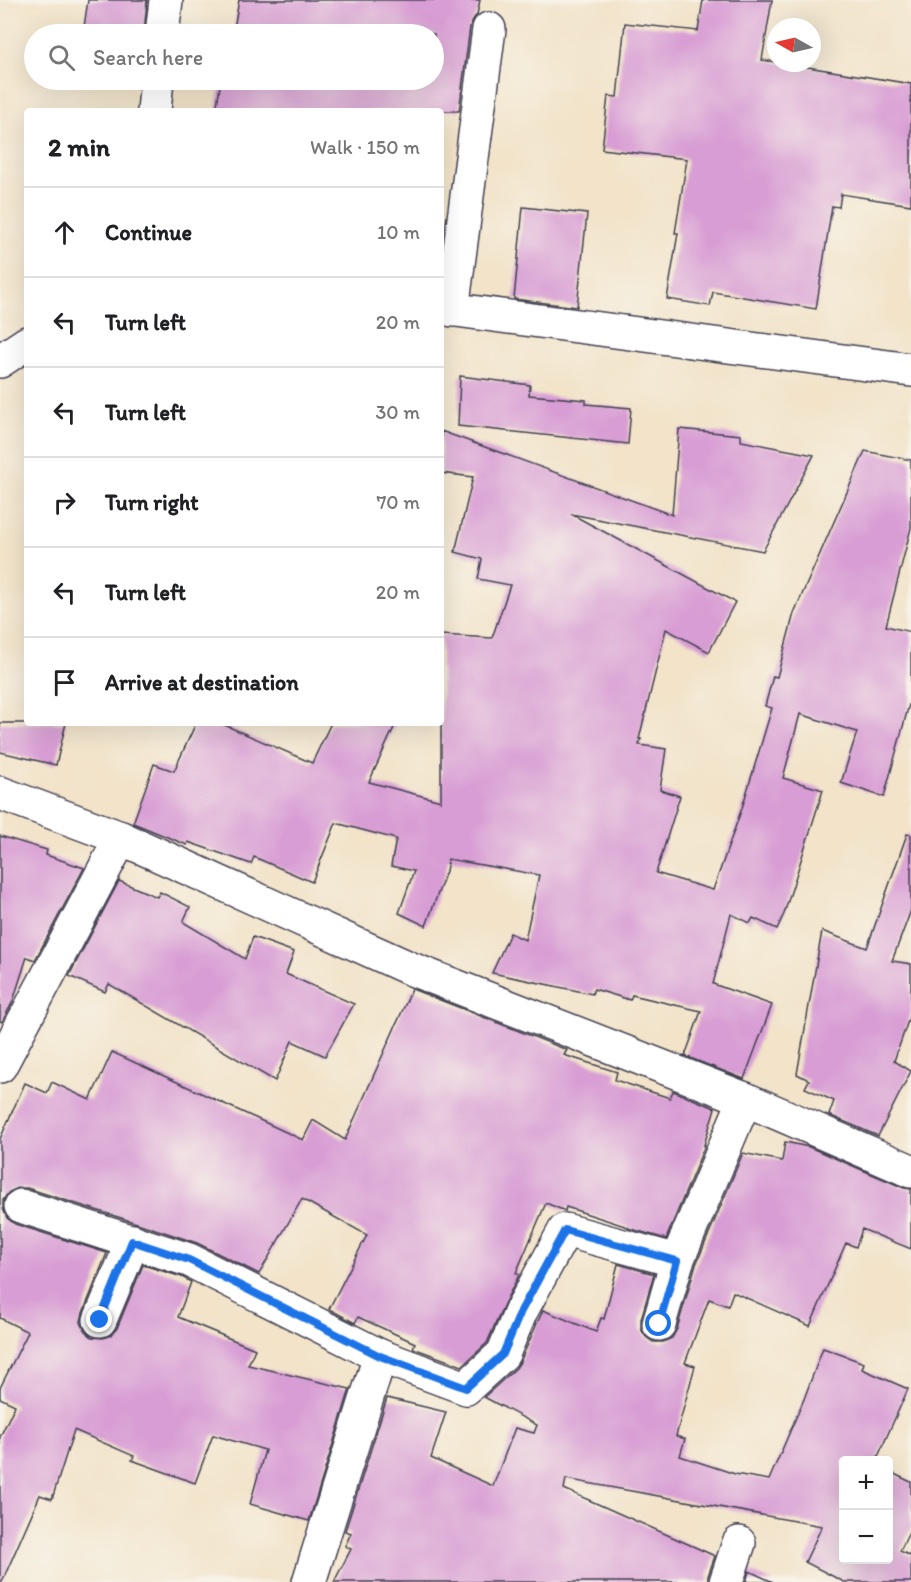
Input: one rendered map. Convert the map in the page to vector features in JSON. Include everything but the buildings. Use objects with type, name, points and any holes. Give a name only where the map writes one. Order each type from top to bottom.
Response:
[{"type":"street","points":[[163,24],[166,0]]},
{"type":"street","points":[[489,29],[447,309],[911,370]]},
{"type":"street","points":[[154,108],[156,90]]},
{"type":"street","points":[[0,361],[24,345]]},
{"type":"street","points":[[0,793],[121,838],[410,968],[745,1100],[911,1172]]},
{"type":"street","points":[[0,1066],[121,838]]},
{"type":"street","points":[[659,1324],[677,1261],[745,1100]]},
{"type":"street","points":[[21,1206],[189,1260],[380,1356],[466,1388],[503,1354],[521,1311],[565,1230],[677,1261]]},
{"type":"street","points":[[100,1320],[132,1241]]},
{"type":"street","points":[[309,1582],[380,1356]]},
{"type":"street","points":[[726,1582],[740,1543]]},
{"type":"route","points":[[100,1320],[132,1241],[189,1260],[380,1356],[466,1388],[503,1354],[521,1311],[565,1230],[677,1261],[659,1324]]}]
